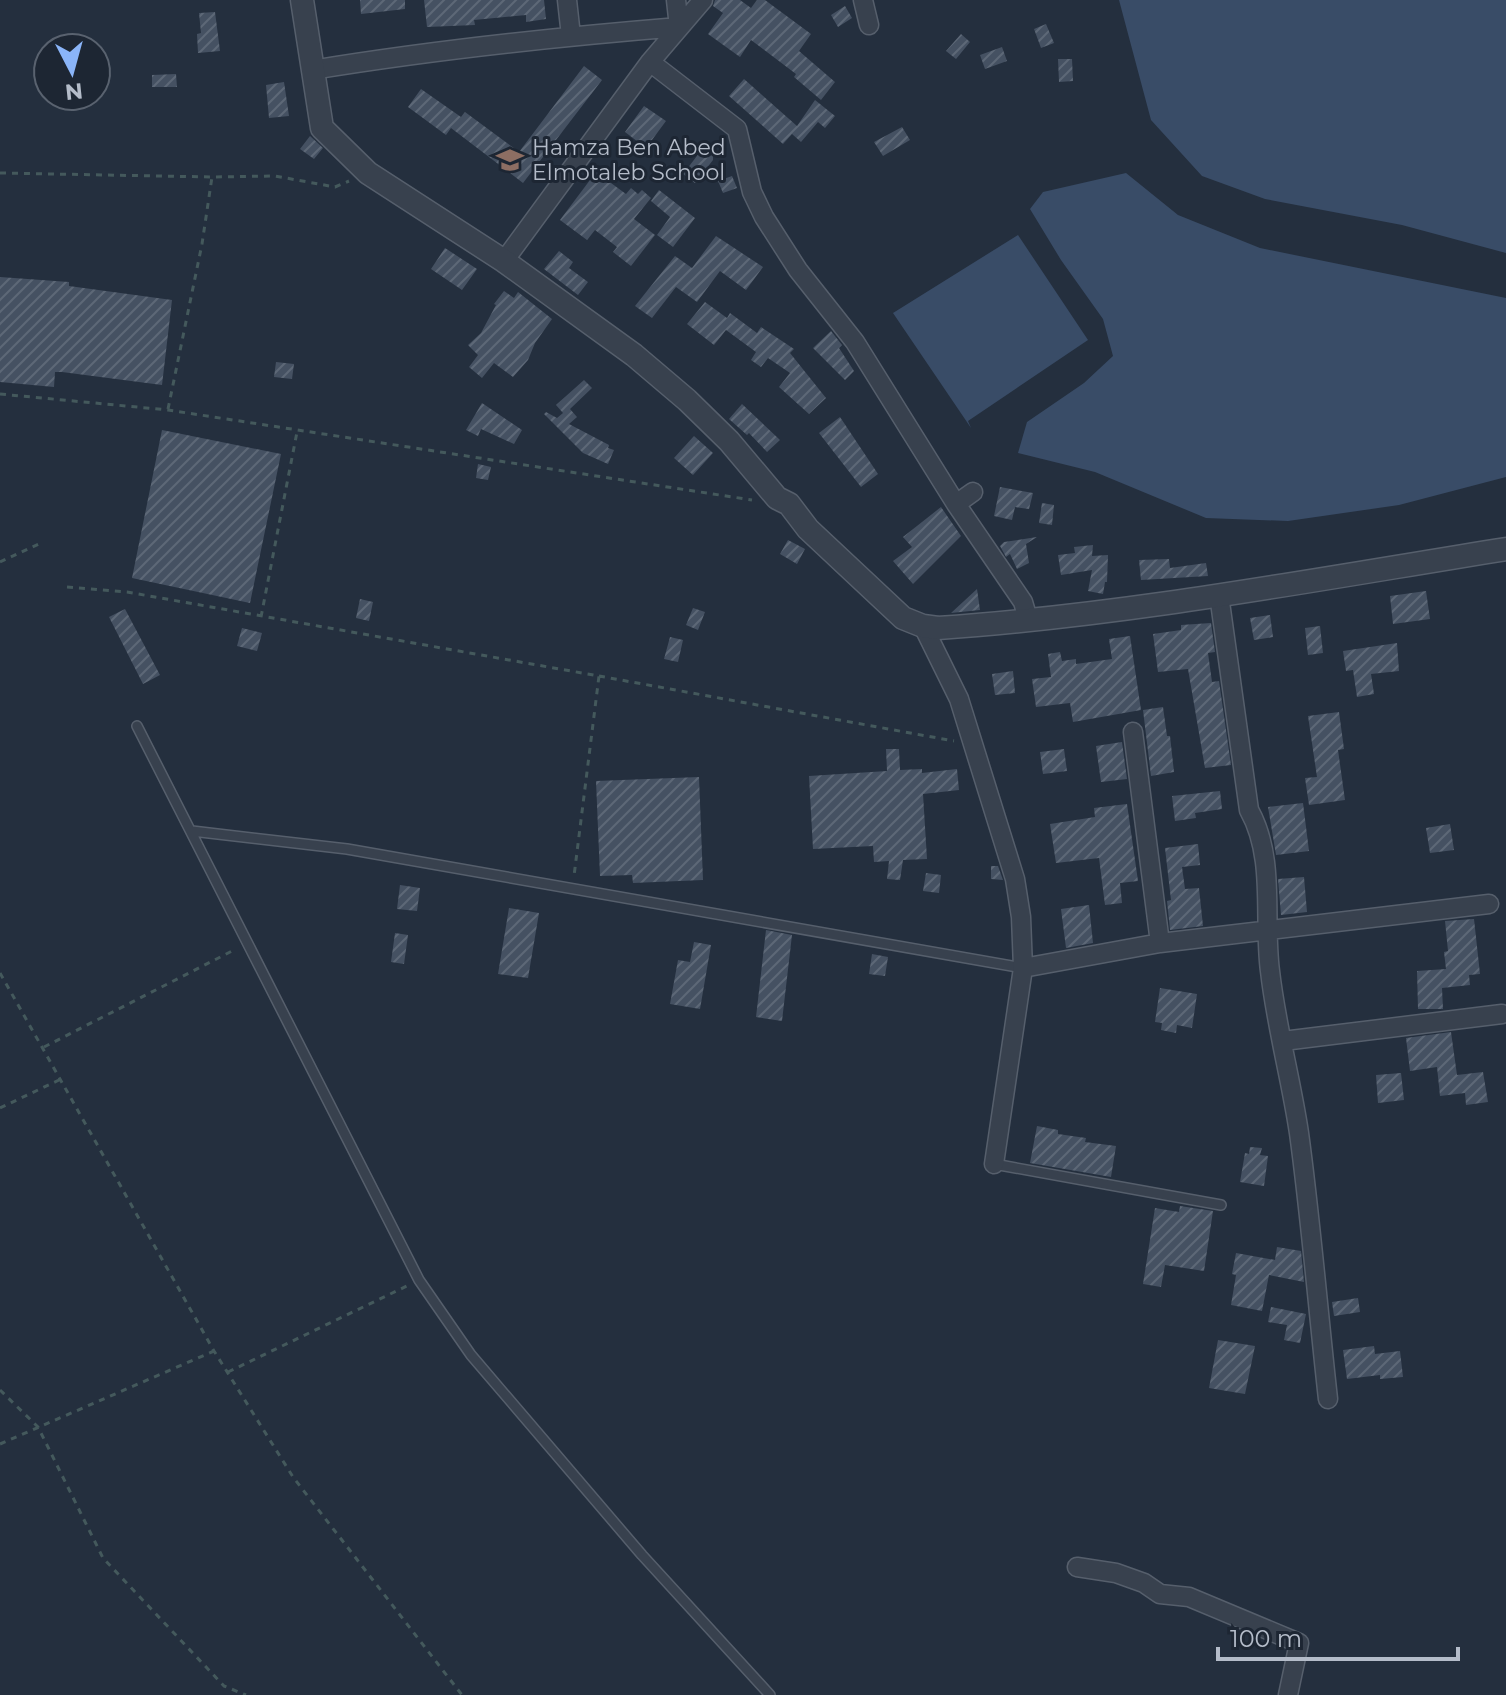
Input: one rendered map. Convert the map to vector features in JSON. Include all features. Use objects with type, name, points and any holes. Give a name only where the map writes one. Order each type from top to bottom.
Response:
[{"type":"street","points":[[302,0],[322,128],[368,173],[504,261],[634,355],[729,441],[777,498],[789,504],[808,529],[903,618],[923,626],[948,627],[1028,619],[1219,595],[1506,549]]},
{"type":"street","points":[[567,0],[571,36]]},
{"type":"street","points":[[676,0],[679,27]]},
{"type":"street","points":[[504,261],[650,62],[703,0]]},
{"type":"street","points":[[863,0],[869,25]]},
{"type":"street","points":[[312,70],[405,55],[679,27]]},
{"type":"street","points":[[650,62],[737,129],[752,192],[764,217],[798,270],[849,333],[956,504],[1023,602],[1028,619]]},
{"type":"street","points":[[956,504],[973,492]]},
{"type":"street","points":[[1219,595],[1249,810],[1260,830],[1264,856],[1270,973],[1311,1226],[1328,1399]]},
{"type":"street","points":[[923,626],[959,699],[1015,879],[1021,917],[1023,968],[994,1164]]},
{"type":"street","points":[[1133,732],[1160,943]]},
{"type":"street","points":[[1023,968],[1160,943],[1489,904]]},
{"type":"street","points":[[1283,1041],[1502,1014]]},
{"type":"street","points":[[1077,1567],[1116,1573],[1144,1583],[1160,1594],[1189,1597],[1299,1643],[1288,1695]]},
{"type":"lane","points":[[137,726],[419,1280],[471,1355],[642,1555],[770,1695]]},
{"type":"lane","points":[[192,831],[347,849],[1023,968]]},
{"type":"lane","points":[[994,1164],[1221,1205]]},
{"type":"path","points":[[0,173],[275,176],[335,187],[368,173]]},
{"type":"path","points":[[168,410],[202,244],[212,177]]},
{"type":"path","points":[[0,394],[168,410],[765,502],[777,498]]},
{"type":"path","points":[[261,617],[297,432]]},
{"type":"path","points":[[0,562],[43,542]]},
{"type":"path","points":[[67,587],[127,592],[973,744]]},
{"type":"path","points":[[572,887],[599,676]]},
{"type":"path","points":[[43,1047],[247,943]]},
{"type":"path","points":[[0,973],[214,1351],[293,1477],[462,1695]]},
{"type":"path","points":[[0,1108],[59,1080]]},
{"type":"path","points":[[227,1373],[419,1280]]},
{"type":"path","points":[[0,1444],[214,1351]]},
{"type":"path","points":[[0,1390],[38,1427],[103,1558],[224,1686],[246,1695]]},
{"type":"water","points":[[1119,0],[1506,0],[1506,253],[1402,225],[1265,199],[1202,176],[1151,120]]},
{"type":"water","points":[[1126,173],[1178,215],[1260,248],[1506,298],[1506,477],[1399,505],[1288,521],[1206,518],[1095,472],[1018,453],[1027,422],[1084,383],[1113,356],[1103,319],[1030,209],[1043,192]]},
{"type":"water","points":[[1018,235],[1088,340],[968,421],[971,428],[893,313]]},
{"type":"building","points":[[360,0],[405,0],[405,9],[361,14]]},
{"type":"building","points":[[424,0],[544,0],[546,19],[526,22],[526,15],[474,20],[475,25],[427,27]]},
{"type":"building","points":[[715,0],[740,0],[751,8],[757,0],[765,0],[811,34],[799,51],[835,82],[821,100],[794,77],[796,74],[751,40],[740,57],[708,34],[723,13],[713,6]]},
{"type":"building","points":[[845,6],[852,18],[838,27],[831,15]]},
{"type":"building","points":[[215,12],[220,51],[198,53],[197,34],[201,33],[199,13]]},
{"type":"building","points":[[1046,24],[1054,43],[1041,48],[1034,29]]},
{"type":"building","points":[[961,34],[970,42],[956,59],[946,51]]},
{"type":"building","points":[[1002,47],[1007,61],[985,69],[980,55]]},
{"type":"building","points":[[1058,59],[1072,59],[1073,81],[1059,82]]},
{"type":"building","points":[[584,66],[602,80],[523,183],[451,128],[446,135],[408,107],[421,89],[461,117],[465,112],[519,152]]},
{"type":"building","points":[[176,74],[177,87],[152,87],[152,75]]},
{"type":"building","points":[[744,79],[797,126],[815,100],[835,116],[825,128],[818,122],[801,142],[792,134],[783,144],[729,96]]},
{"type":"building","points":[[284,82],[289,116],[269,118],[266,85]]},
{"type":"building","points":[[644,106],[666,121],[646,148],[625,132]]},
{"type":"building","points":[[902,127],[910,140],[883,156],[874,142]]},
{"type":"building","points":[[310,136],[323,148],[314,159],[300,149]]},
{"type":"building","points":[[704,147],[713,155],[713,160],[695,183],[683,174]]},
{"type":"building","points":[[596,172],[626,194],[631,188],[638,194],[642,190],[651,198],[634,219],[655,235],[631,266],[613,252],[617,247],[595,230],[587,240],[560,220]]},
{"type":"building","points":[[732,176],[737,188],[723,193],[718,181]]},
{"type":"building","points":[[659,190],[695,218],[673,247],[657,235],[670,217],[651,201]]},
{"type":"building","points":[[716,236],[763,267],[746,290],[720,271],[697,302],[676,287],[652,318],[635,306],[675,256],[692,268]]},
{"type":"building","points":[[445,248],[477,269],[462,290],[431,269]]},
{"type":"building","points":[[559,251],[573,262],[569,268],[588,282],[578,295],[544,269]]},
{"type":"building","points":[[0,277],[69,282],[69,286],[172,300],[162,385],[62,372],[55,372],[54,387],[0,382]]},
{"type":"building","points":[[504,291],[514,298],[518,292],[552,319],[535,343],[528,360],[513,377],[494,363],[482,378],[469,367],[478,355],[468,345],[481,333],[494,304]]},
{"type":"building","points":[[705,302],[727,318],[730,313],[757,333],[761,327],[794,349],[790,353],[826,398],[809,414],[779,387],[790,373],[768,358],[761,367],[751,360],[756,352],[726,330],[714,345],[687,324]]},
{"type":"building","points":[[831,331],[842,345],[839,348],[854,371],[845,380],[813,348]]},
{"type":"building","points":[[276,362],[294,364],[292,379],[274,377]]},
{"type":"building","points":[[584,380],[592,388],[570,409],[577,417],[569,424],[614,450],[608,464],[583,453],[544,414],[546,412],[557,418],[563,413],[556,405]]},
{"type":"building","points":[[482,403],[522,430],[514,444],[481,429],[478,436],[466,430]]},
{"type":"building","points":[[742,404],[780,440],[767,452],[749,433],[747,435],[729,419]]},
{"type":"building","points":[[840,417],[878,474],[861,487],[819,433]]},
{"type":"building","points":[[162,430],[281,454],[250,603],[132,578]]},
{"type":"building","points":[[694,436],[713,453],[693,475],[674,458]]},
{"type":"building","points":[[478,464],[491,467],[488,480],[476,478]]},
{"type":"building","points":[[1000,487],[1033,493],[1029,509],[1015,507],[1012,520],[994,516]]},
{"type":"building","points":[[1042,503],[1054,505],[1052,525],[1039,523]]},
{"type":"building","points":[[941,507],[961,536],[913,584],[893,561],[912,547],[903,537]]},
{"type":"building","points":[[1037,537],[1026,544],[1029,563],[1017,569],[1010,554],[1006,557],[1000,546],[1004,542]]},
{"type":"building","points":[[788,540],[805,549],[797,564],[780,554]]},
{"type":"building","points":[[1093,545],[1092,556],[1108,555],[1107,582],[1103,594],[1088,591],[1092,570],[1061,575],[1058,555],[1075,553],[1074,547]]},
{"type":"building","points":[[1169,559],[1170,568],[1206,563],[1208,576],[1141,580],[1139,560]]},
{"type":"building","points":[[977,589],[980,610],[951,613]]},
{"type":"building","points":[[1426,591],[1430,619],[1393,624],[1390,596]]},
{"type":"building","points":[[360,599],[373,602],[369,621],[356,618]]},
{"type":"building","points":[[693,608],[705,612],[698,630],[686,625]]},
{"type":"building","points":[[125,609],[160,675],[143,684],[109,617]]},
{"type":"building","points":[[1270,615],[1273,637],[1254,640],[1250,618]]},
{"type":"building","points":[[1211,623],[1215,652],[1208,653],[1212,682],[1219,681],[1231,765],[1205,768],[1188,669],[1158,672],[1153,634],[1181,630],[1181,625]]},
{"type":"building","points":[[1320,626],[1323,653],[1308,655],[1305,628]]},
{"type":"building","points":[[242,628],[262,633],[257,651],[237,646]]},
{"type":"building","points":[[1130,636],[1141,710],[1073,722],[1070,703],[1036,707],[1032,679],[1051,677],[1048,654],[1060,652],[1062,661],[1076,659],[1076,664],[1112,659],[1109,639]]},
{"type":"building","points":[[670,637],[683,640],[678,662],[664,659]]},
{"type":"building","points":[[1397,643],[1399,671],[1371,674],[1374,694],[1357,697],[1353,670],[1346,671],[1343,651]]},
{"type":"building","points":[[1013,671],[1015,693],[995,695],[992,674]]},
{"type":"building","points":[[1163,707],[1174,772],[1151,776],[1143,710]]},
{"type":"building","points":[[1339,712],[1344,749],[1338,750],[1345,800],[1309,805],[1305,778],[1317,777],[1308,716]]},
{"type":"building","points":[[1122,742],[1127,779],[1101,782],[1096,746]]},
{"type":"building","points":[[886,749],[899,749],[900,770],[922,769],[922,773],[957,769],[959,790],[923,794],[927,859],[903,860],[900,880],[887,879],[889,861],[874,862],[873,846],[813,849],[809,776],[887,771]]},
{"type":"building","points":[[1064,749],[1067,771],[1043,774],[1040,752]]},
{"type":"building","points":[[699,777],[703,880],[633,883],[632,875],[600,876],[596,781]]},
{"type":"building","points":[[1220,791],[1222,809],[1195,813],[1196,818],[1175,821],[1172,796]]},
{"type":"building","points":[[1303,803],[1309,851],[1276,855],[1268,807]]},
{"type":"building","points":[[1127,804],[1138,881],[1120,883],[1122,903],[1105,905],[1099,858],[1056,863],[1050,824],[1095,817],[1094,808]]},
{"type":"building","points":[[1450,824],[1454,850],[1430,853],[1426,828]]},
{"type":"building","points":[[1198,844],[1200,865],[1182,867],[1185,889],[1199,888],[1203,926],[1170,930],[1167,901],[1171,900],[1165,848]]},
{"type":"building","points":[[991,866],[998,866],[1003,880],[991,879]]},
{"type":"building","points":[[926,873],[941,875],[939,893],[923,891]]},
{"type":"building","points":[[1304,877],[1307,912],[1281,915],[1278,879]]},
{"type":"building","points":[[400,885],[420,888],[417,911],[397,909]]},
{"type":"building","points":[[1089,905],[1093,943],[1066,948],[1061,909]]},
{"type":"building","points":[[509,908],[539,913],[528,978],[498,974]]},
{"type":"building","points":[[1474,919],[1480,974],[1469,975],[1470,985],[1442,988],[1443,1009],[1418,1009],[1417,971],[1446,969],[1445,921]]},
{"type":"building","points":[[766,930],[792,935],[782,1021],[756,1017]]},
{"type":"building","points":[[395,933],[408,935],[404,964],[391,962]]},
{"type":"building","points":[[694,942],[711,945],[700,1009],[670,1004],[678,960],[690,962]]},
{"type":"building","points":[[872,954],[888,957],[885,976],[869,974]]},
{"type":"building","points":[[1160,988],[1197,994],[1192,1028],[1177,1025],[1176,1033],[1161,1030],[1162,1023],[1155,1022]]},
{"type":"building","points":[[1451,1032],[1457,1075],[1483,1072],[1488,1102],[1466,1105],[1465,1093],[1440,1096],[1437,1067],[1410,1071],[1406,1038]]},
{"type":"building","points":[[1401,1073],[1404,1100],[1378,1103],[1376,1075]]},
{"type":"building","points":[[1037,1126],[1058,1130],[1058,1134],[1086,1138],[1085,1142],[1116,1146],[1111,1177],[1030,1163]]},
{"type":"building","points":[[1250,1147],[1262,1148],[1260,1155],[1268,1156],[1264,1186],[1240,1182],[1245,1153],[1249,1154]]},
{"type":"building","points":[[1180,1206],[1213,1211],[1204,1271],[1165,1265],[1161,1287],[1143,1284],[1155,1208],[1179,1212]]},
{"type":"building","points":[[1277,1247],[1301,1251],[1304,1282],[1269,1275],[1262,1311],[1231,1305],[1236,1253],[1275,1260]]},
{"type":"building","points":[[1358,1298],[1360,1312],[1334,1316],[1332,1302]]},
{"type":"building","points":[[1271,1307],[1306,1314],[1300,1343],[1284,1340],[1287,1325],[1268,1322]]},
{"type":"building","points":[[1218,1340],[1255,1346],[1245,1394],[1209,1388]]},
{"type":"building","points":[[1374,1346],[1375,1354],[1400,1351],[1403,1377],[1380,1379],[1380,1375],[1347,1379],[1343,1350]]},
{"type":"place","name":"Hamza Ben Abed Elmotaleb School","points":[[510,160]]}]
